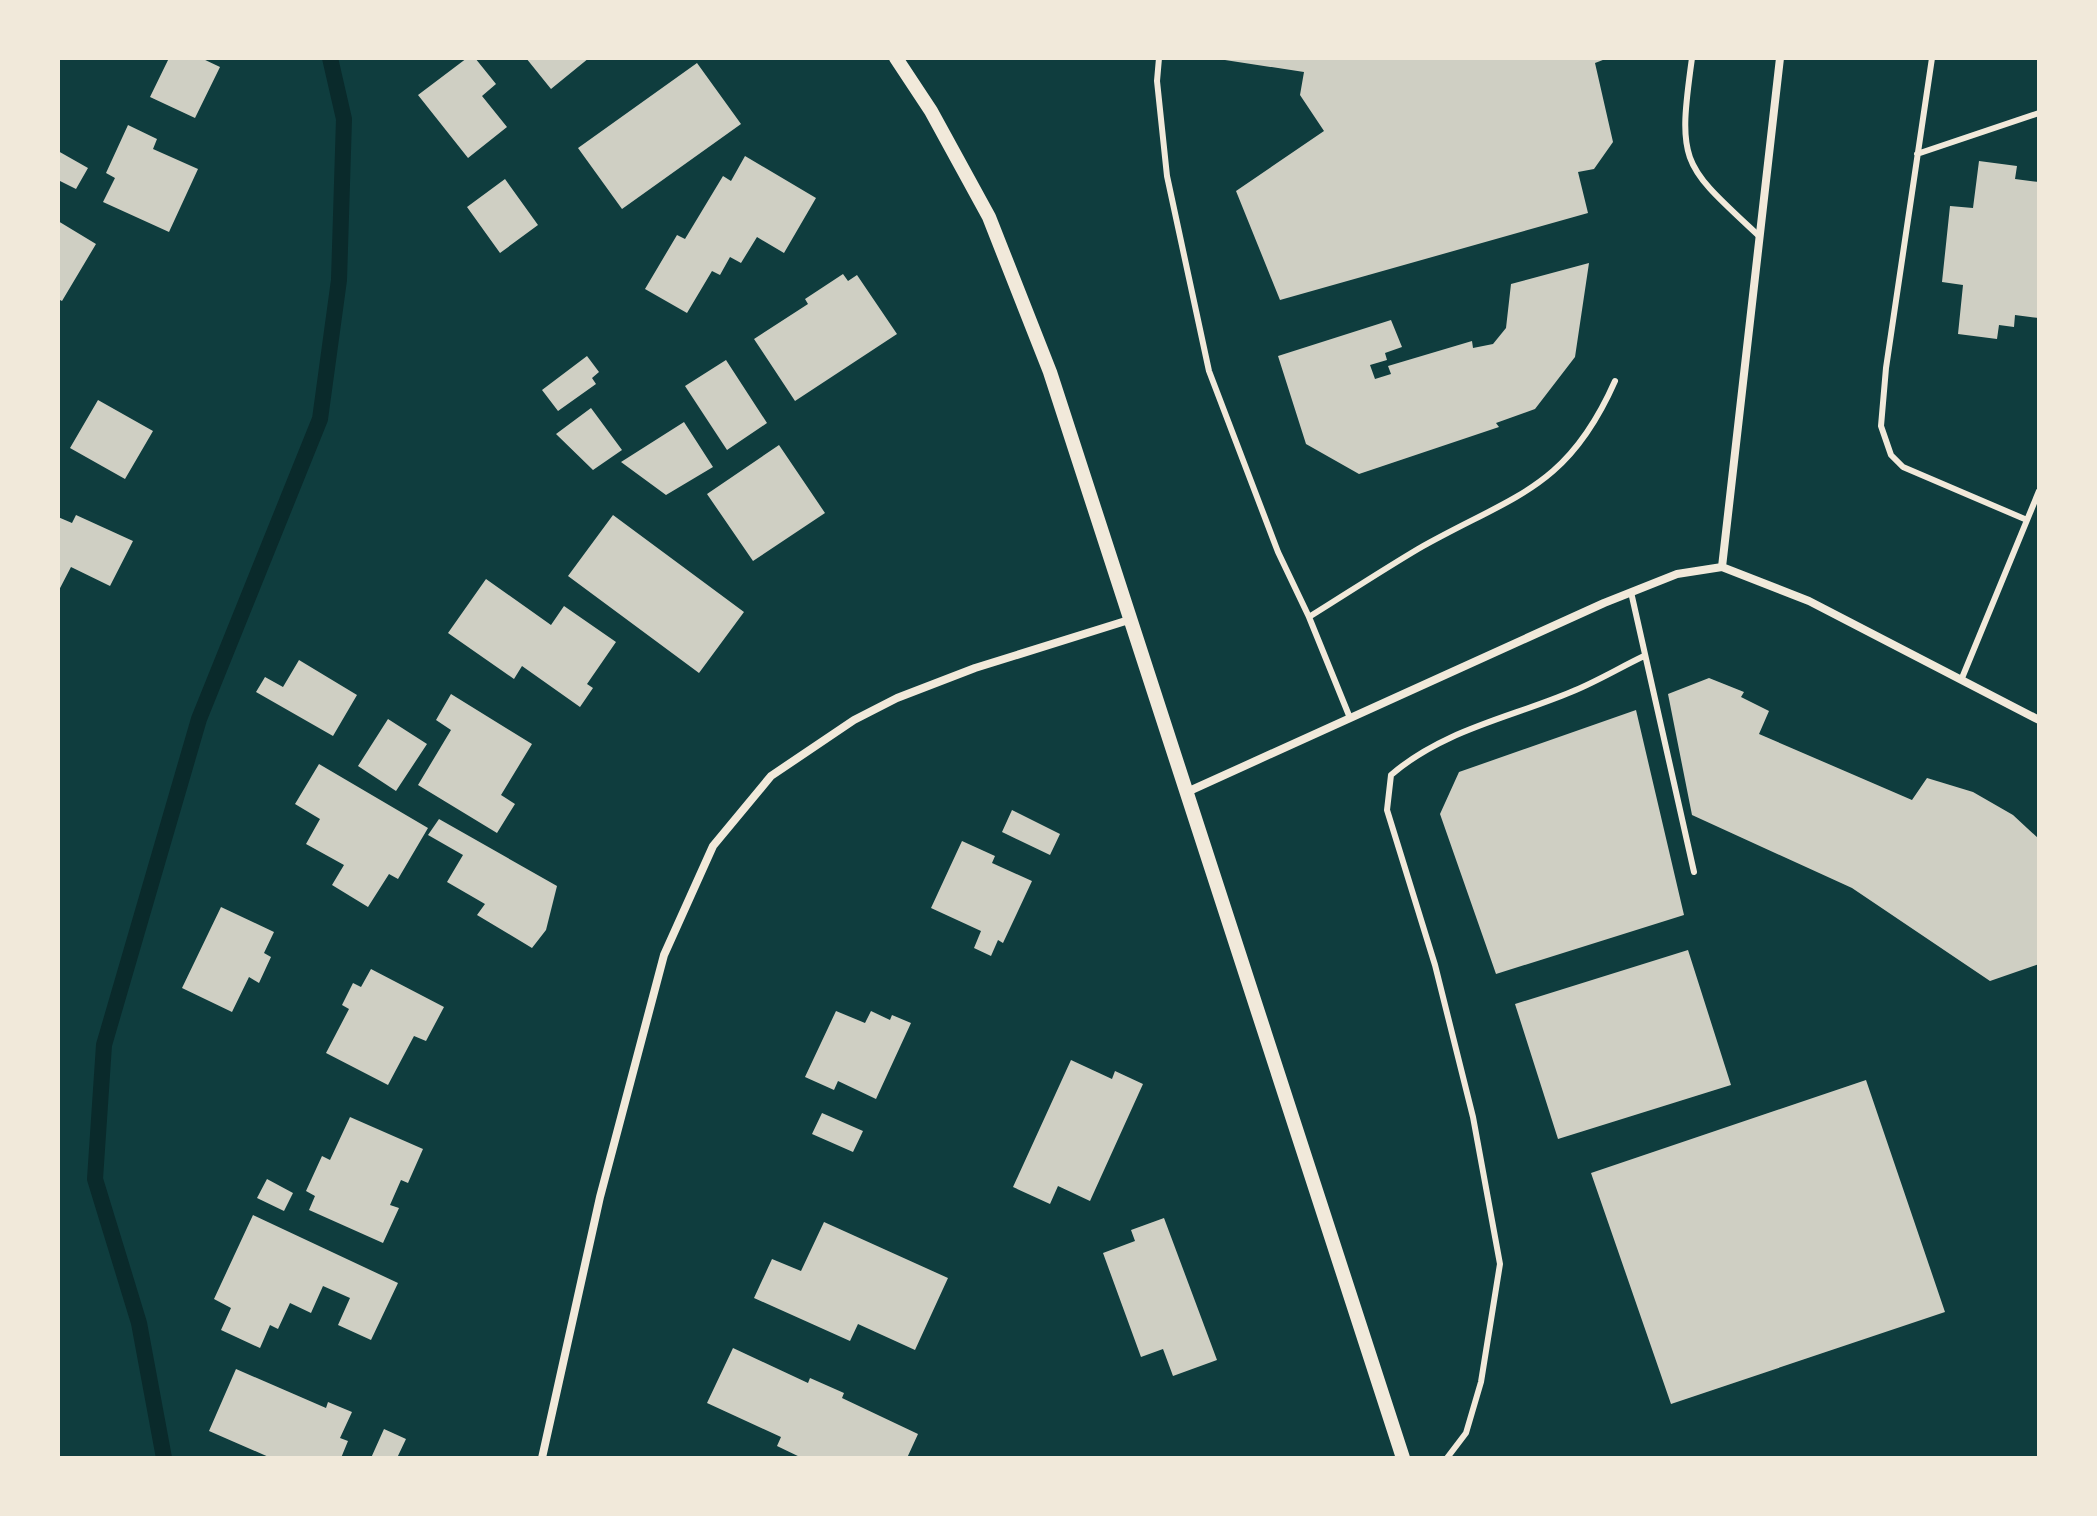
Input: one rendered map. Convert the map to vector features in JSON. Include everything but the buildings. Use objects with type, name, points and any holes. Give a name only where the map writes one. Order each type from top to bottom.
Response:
[{"type":"street","points":[[896,58],[931,111],[989,217],[1050,372],[1133,619],[1403,1458]]},
{"type":"street","points":[[1722,567],[1780,58]]},
{"type":"street","points":[[1187,792],[1631,592],[1677,574],[1722,567],[1809,601],[2039,720]]},
{"type":"street","points":[[542,1458],[600,1197],[664,955],[713,846],[771,776],[854,720],[897,698],[975,668],[1133,619]]},
{"type":"lane","points":[[1159,58],[1157,81],[1167,176],[1209,371],[1278,552],[1309,617],[1350,718]]},
{"type":"lane","points":[[1692,58],[1683,123],[1690,164],[1708,189],[1759,236]]},
{"type":"lane","points":[[1932,58],[1882,397],[1884,439],[1903,467],[2027,520]]},
{"type":"lane","points":[[1917,154],[2039,113]]},
{"type":"lane","points":[[1309,617],[1420,548],[1504,506],[1549,477],[1575,451],[1598,421],[1615,381]]},
{"type":"lane","points":[[1962,678],[2039,491]]},
{"type":"lane","points":[[1631,592],[1694,872]]},
{"type":"lane","points":[[1447,1458],[1466,1433],[1481,1382],[1500,1264],[1473,1117],[1435,965],[1387,810],[1391,775],[1411,758],[1441,741],[1571,692],[1644,656]]},
{"type":"waterway","points":[[164,1458],[139,1323],[95,1179],[104,1045],[199,719],[320,419],[339,280],[344,119],[330,58]]}]
